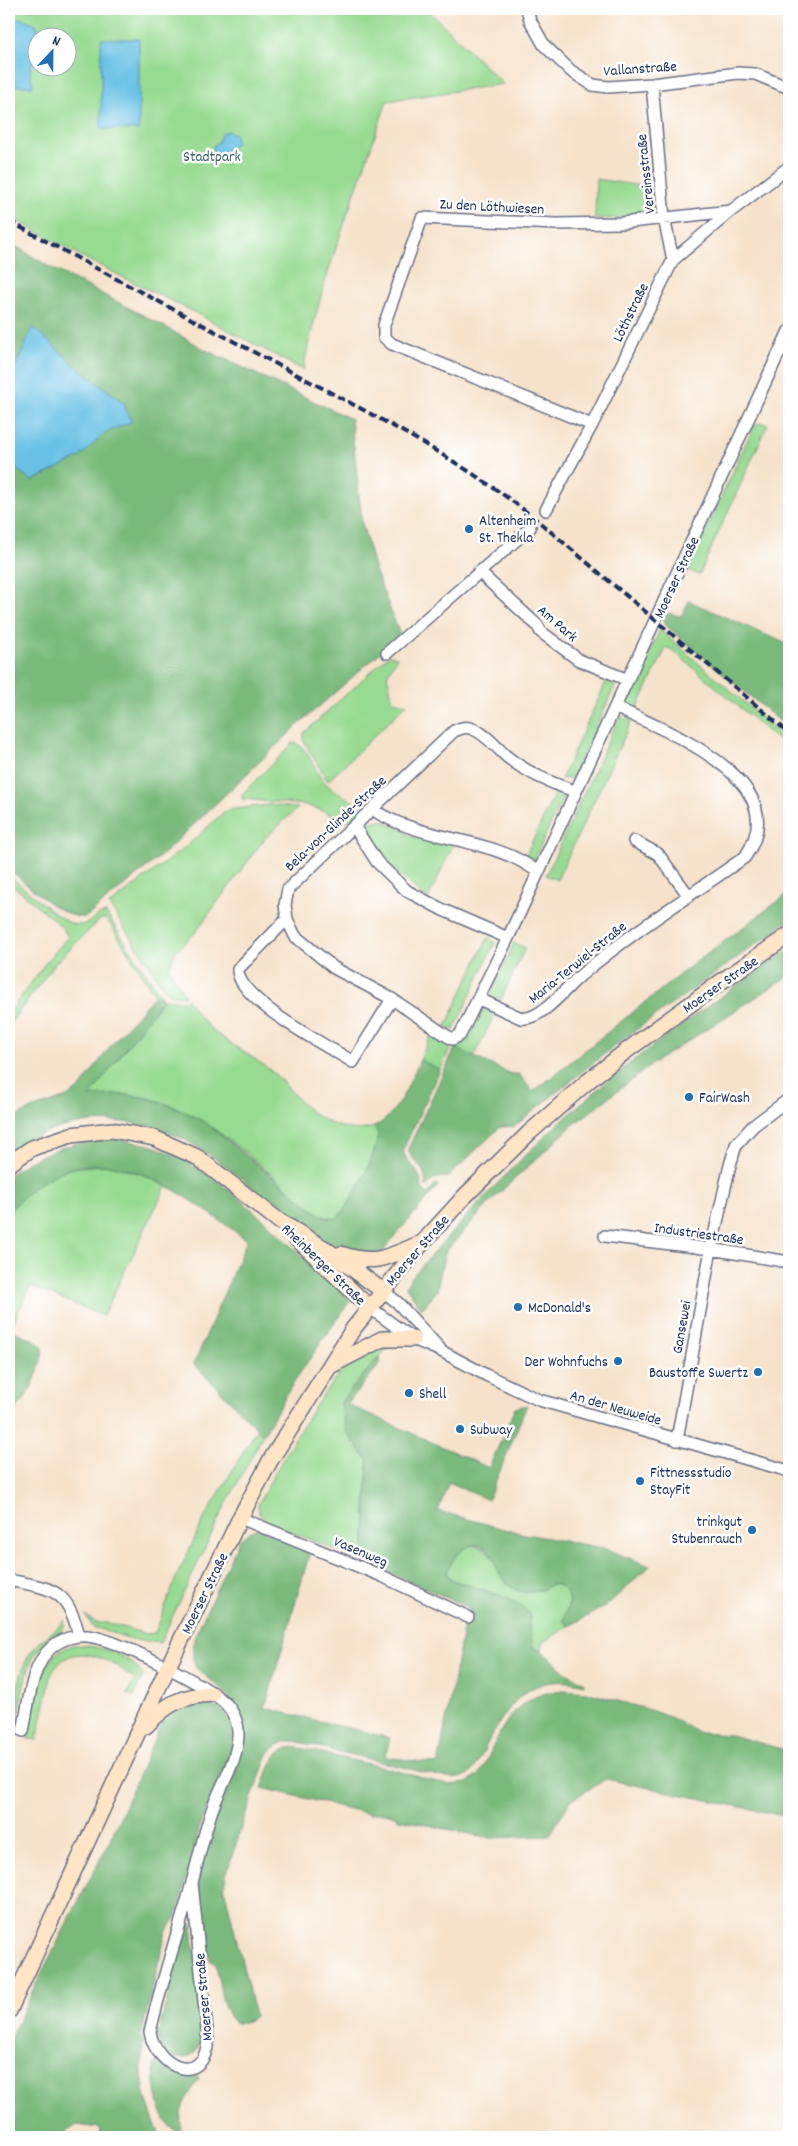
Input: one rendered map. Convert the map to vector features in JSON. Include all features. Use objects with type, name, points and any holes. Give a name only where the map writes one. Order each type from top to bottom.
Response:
[{"type":"main road","name":"Moerser Straße","points":[[9,2011],[167,1669],[240,1518],[270,1461],[353,1329],[382,1290],[423,1242],[512,1148],[587,1082],[714,987],[789,935]]},
{"type":"main road","name":"Rheinberger Straße","points":[[9,1164],[32,1148],[71,1135],[112,1130],[135,1133],[175,1146],[197,1157],[279,1221],[356,1297],[370,1307]]},
{"type":"main road","name":"Rheinberger Straße","points":[[279,1221],[327,1250],[382,1290]]},
{"type":"main road","points":[[327,1250],[359,1260],[377,1260],[423,1242]]},
{"type":"main road","points":[[330,1366],[382,1339],[413,1339]]},
{"type":"main road","points":[[136,1736],[159,1712],[178,1700],[192,1696],[212,1694]]},
{"type":"street","name":"Vallanstraße","points":[[527,9],[530,20],[544,45],[571,71],[593,85],[608,87],[652,84],[738,73],[755,74],[789,88]]},
{"type":"street","name":"Vereinsstraße","points":[[652,84],[664,218],[673,260]]},
{"type":"street","name":"Löthstraße","points":[[546,510],[592,425],[673,260],[731,211],[789,167]]},
{"type":"street","name":"Zu den Löthwiesen","points":[[592,425],[392,344],[384,337],[384,324],[422,218],[556,224],[621,223],[731,211]]},
{"type":"street","name":"Moerser Straße","points":[[392,999],[448,1036],[457,1038],[463,1031],[508,938],[789,331]]},
{"type":"street","points":[[387,653],[530,528]]},
{"type":"street","name":"Am Park","points":[[479,572],[537,626],[541,632],[579,660],[628,680]]},
{"type":"street","name":"Maria-Terwiel-Straße","points":[[479,998],[507,1012],[528,1019],[543,1011],[580,975],[745,857],[755,844],[760,824],[757,806],[734,771],[718,758],[615,707]]},
{"type":"street","name":"Bela-von-Glinde-Straße","points":[[287,919],[284,905],[288,888],[454,731],[463,727],[472,728],[482,733],[506,756],[536,776],[550,783],[575,791]]},
{"type":"street","points":[[372,809],[381,816],[413,828],[488,847],[528,865],[538,872]]},
{"type":"street","points":[[354,826],[377,862],[407,891],[443,910],[508,938]]},
{"type":"street","points":[[634,841],[658,854],[689,896]]},
{"type":"street","points":[[287,919],[295,936],[334,968],[392,999],[353,1062],[263,1006],[247,991],[238,976],[238,969],[287,919]]},
{"type":"street","name":"Gansewei","points":[[677,1440],[710,1249],[736,1145],[753,1126],[789,1099]]},
{"type":"street","name":"Industriestraße","points":[[605,1236],[710,1249],[789,1262]]},
{"type":"street","name":"An der Neuweide","points":[[382,1290],[397,1302],[442,1350]]},
{"type":"street","name":"An der Neuweide","points":[[370,1307],[413,1339],[442,1350],[486,1375],[539,1400],[789,1471]]},
{"type":"street","name":"Vasenweg","points":[[240,1518],[382,1576],[468,1617]]},
{"type":"street","points":[[9,1580],[42,1587],[54,1591],[64,1598],[75,1618],[79,1636]]},
{"type":"street","name":"Moerser Straße","points":[[23,1731],[38,1664],[52,1647],[63,1640],[79,1636],[100,1638],[117,1644],[167,1669],[212,1694],[226,1705],[235,1719],[238,1731],[234,1759],[213,1808],[150,2032],[152,2043],[158,2054],[165,2061],[179,2068],[190,2068],[199,2064],[204,2057],[208,2040],[192,1883]]},
{"type":"green space","name":"Stadtpark","points":[[9,9],[427,9],[503,84],[387,101],[330,268],[303,370],[194,312],[92,262],[9,216]]},
{"type":"green space","points":[[596,179],[655,188],[658,213],[595,219]]},
{"type":"green space","points":[[9,242],[48,266],[206,350],[351,419],[362,523],[374,567],[400,635],[297,726],[163,854],[86,917],[66,913],[56,907],[35,892],[9,869],[9,463],[33,481],[80,457],[104,433],[131,422],[124,403],[80,370],[13,372],[14,398],[9,433]]},
{"type":"green space","points":[[760,423],[768,424],[699,575],[688,570],[754,426]]},
{"type":"green space","points":[[689,601],[789,645],[789,729],[663,623],[667,613],[681,616]]},
{"type":"green space","points":[[660,630],[789,741],[789,749],[671,649],[666,648],[636,711],[626,703]]},
{"type":"green space","points":[[389,655],[397,657],[387,675],[393,701],[407,704],[328,781],[303,740],[304,733]]},
{"type":"green space","points":[[608,678],[615,686],[572,778],[561,779]]},
{"type":"green space","points":[[619,717],[632,720],[557,880],[546,875]]},
{"type":"green space","points":[[293,743],[298,744],[306,752],[325,783],[362,807],[356,816],[346,821],[305,805],[242,799],[242,794]]},
{"type":"green space","points":[[557,789],[564,795],[534,860],[524,859]]},
{"type":"green space","points":[[268,805],[298,808],[265,838],[194,934],[175,952],[169,968],[185,996],[168,994],[109,905],[187,846],[226,810]]},
{"type":"green space","points":[[380,820],[403,829],[408,835],[439,845],[446,842],[454,843],[428,899],[420,895],[415,888],[394,871],[386,867],[364,832],[369,822]]},
{"type":"green space","points":[[9,875],[53,912],[71,923],[82,925],[106,913],[163,999],[155,995],[110,924],[105,919],[101,919],[57,961],[9,1025],[9,1013],[44,965],[68,937],[61,926],[9,882]]},
{"type":"green space","points":[[789,893],[789,921],[623,1039],[515,1126],[500,1127],[448,1177],[435,1178],[426,1187],[424,1173],[408,1149],[455,1048],[511,1074],[519,1074],[533,1092],[683,972]]},
{"type":"green space","points":[[488,937],[495,943],[454,1030],[445,1028]]},
{"type":"green space","points":[[514,943],[525,948],[500,1002],[490,996]]},
{"type":"green space","points":[[789,950],[789,976],[654,1063],[573,1125],[493,1199],[446,1251],[437,1291],[422,1309],[406,1287],[410,1279],[481,1201],[530,1151],[581,1103],[630,1063],[697,1013]]},
{"type":"green space","points":[[155,995],[163,999],[89,1097],[105,1095],[135,1096],[164,1103],[192,1115],[206,1123],[316,1212],[326,1218],[335,1219],[356,1192],[374,1153],[378,1133],[374,1127],[390,1115],[396,1107],[420,1060],[440,1070],[403,1150],[417,1171],[422,1189],[428,1194],[436,1184],[438,1186],[383,1252],[354,1254],[337,1250],[309,1232],[236,1174],[196,1146],[174,1135],[150,1127],[126,1122],[101,1121],[77,1124],[53,1130],[30,1140],[9,1153],[9,1121],[31,1109],[67,1097],[80,1088],[112,1044]]},
{"type":"green space","points":[[163,999],[184,1001],[187,999],[205,1023],[215,1032],[270,1070],[299,1101],[324,1120],[344,1128],[364,1129],[374,1127],[378,1133],[377,1142],[369,1166],[356,1192],[335,1219],[321,1214],[308,1206],[219,1133],[196,1118],[172,1106],[146,1098],[118,1095],[88,1098]]},
{"type":"green space","points":[[484,1008],[496,1011],[474,1057],[455,1048],[469,1039]]},
{"type":"green space","points":[[431,1035],[439,1040],[440,1037],[452,1045],[440,1070],[420,1060]]},
{"type":"green space","points":[[116,1139],[156,1147],[182,1158],[220,1183],[256,1212],[335,1284],[350,1301],[295,1380],[263,1435],[194,1364],[247,1240],[188,1199],[159,1182],[129,1170],[99,1165],[69,1169],[39,1184],[9,1212],[9,1175],[34,1159],[60,1148],[87,1142]]},
{"type":"green space","points":[[112,1165],[141,1174],[166,1186],[103,1316],[30,1286],[10,1330],[9,1212],[32,1188],[54,1174],[79,1167]]},
{"type":"green space","points":[[9,1329],[34,1340],[43,1347],[37,1374],[28,1394],[16,1409],[9,1413]]},
{"type":"green space","points":[[385,1344],[389,1347],[341,1402],[354,1445],[368,1460],[364,1561],[264,1521],[259,1513],[258,1504],[305,1422],[334,1380],[363,1353]]},
{"type":"green space","points":[[380,1357],[380,1364],[347,1404],[489,1468],[515,1408],[527,1405],[488,1500],[449,1482],[438,1511],[519,1533],[603,1548],[650,1566],[606,1606],[569,1626],[563,1621],[570,1601],[562,1587],[552,1584],[533,1592],[521,1592],[509,1586],[504,1580],[487,1550],[475,1545],[468,1546],[462,1550],[452,1562],[447,1574],[452,1580],[502,1596],[519,1604],[530,1614],[529,1627],[533,1647],[542,1651],[566,1673],[584,1682],[584,1685],[549,1682],[536,1686],[524,1694],[504,1715],[477,1765],[463,1777],[447,1778],[295,1741],[280,1744],[268,1754],[243,1822],[224,1887],[255,2016],[244,2023],[236,2023],[225,2008],[216,1965],[210,1960],[198,1901],[198,1878],[212,1826],[238,1762],[244,1737],[241,1718],[234,1704],[224,1691],[196,1668],[193,1659],[193,1648],[194,1638],[239,1540],[250,1531],[259,1528],[310,1552],[265,1708],[390,1738],[385,1757],[438,1764],[465,1619],[470,1608],[364,1561],[368,1460],[347,1433],[341,1402]]},
{"type":"green space","points":[[257,1429],[263,1435],[221,1514],[160,1643],[135,1640],[93,1627],[85,1615],[96,1623],[108,1623],[146,1634],[155,1633],[176,1578],[205,1517]]},
{"type":"green space","points":[[469,1545],[487,1551],[504,1580],[560,1585],[566,1590],[570,1601],[563,1621],[569,1626],[542,1643],[542,1651],[533,1647],[529,1627],[530,1614],[502,1596],[452,1580],[447,1574],[449,1566],[455,1558]]},
{"type":"green space","points":[[64,1620],[64,1626],[58,1635],[42,1647],[34,1656],[24,1684],[16,1736],[11,1736],[17,1692],[26,1660],[35,1647]]},
{"type":"green space","points":[[73,1645],[102,1649],[130,1661],[143,1676],[134,1696],[127,1694],[135,1679],[112,1664],[88,1655],[76,1655],[66,1658],[56,1666],[49,1680],[37,1740],[28,1739],[37,1692],[45,1669],[59,1651]]},
{"type":"green space","points":[[564,1690],[586,1692],[650,1710],[672,1718],[700,1733],[731,1735],[789,1751],[789,1817],[606,1779],[571,1800],[549,1836],[489,1838],[399,1819],[385,1813],[371,1814],[262,1788],[270,1767],[277,1756],[288,1748],[295,1747],[449,1785],[467,1783],[478,1775],[484,1767],[504,1726],[521,1705],[547,1693]]},
{"type":"green space","points":[[202,1700],[222,1710],[230,1720],[233,1731],[232,1748],[201,1822],[176,1918],[166,1932],[141,2036],[144,2088],[151,2113],[161,2137],[99,2137],[100,2128],[77,2125],[58,2137],[9,2137],[9,2041],[109,1842],[165,1715],[172,1708]]},
{"type":"green space","points":[[187,1924],[192,1924],[202,2036],[199,2047],[193,2054],[186,2058],[178,2058],[170,2056],[164,2051],[159,2043],[158,2033]]},
{"type":"green space","points":[[159,2062],[167,2069],[176,2073],[196,2075],[199,2079],[185,2102],[181,2114],[181,2129],[178,2132],[171,2128],[166,2121],[158,2102],[154,2064]]},
{"type":"water","points":[[20,18],[36,24],[38,28],[28,28],[28,78],[31,78],[33,86],[9,86],[9,21]]},
{"type":"water","points":[[101,39],[139,39],[139,130],[101,129]]},
{"type":"water","points":[[228,131],[235,134],[236,143],[232,148],[227,149],[222,157],[215,155],[213,146],[218,143],[222,133]]},
{"type":"water","points":[[33,327],[80,370],[124,403],[131,422],[104,433],[80,457],[32,481],[9,463],[9,433],[14,398],[13,372]]},
{"type":"railway","points":[[9,221],[384,421],[478,478],[538,521],[789,733]]},
{"type":"place","name":"Altenheim St. Thekla","points":[[469,529]]},
{"type":"place","name":"FairWash","points":[[689,1097]]},
{"type":"place","name":"McDonald's","points":[[518,1307]]},
{"type":"place","name":"Der Wohnfuchs","points":[[618,1361]]},
{"type":"place","name":"Baustoffe Swertz","points":[[758,1372]]},
{"type":"place","name":"Shell","points":[[409,1393]]},
{"type":"place","name":"Subway","points":[[460,1429]]},
{"type":"place","name":"Fittnessstudio StayFit","points":[[640,1481]]},
{"type":"place","name":"trinkgut Stubenrauch","points":[[752,1530]]}]
